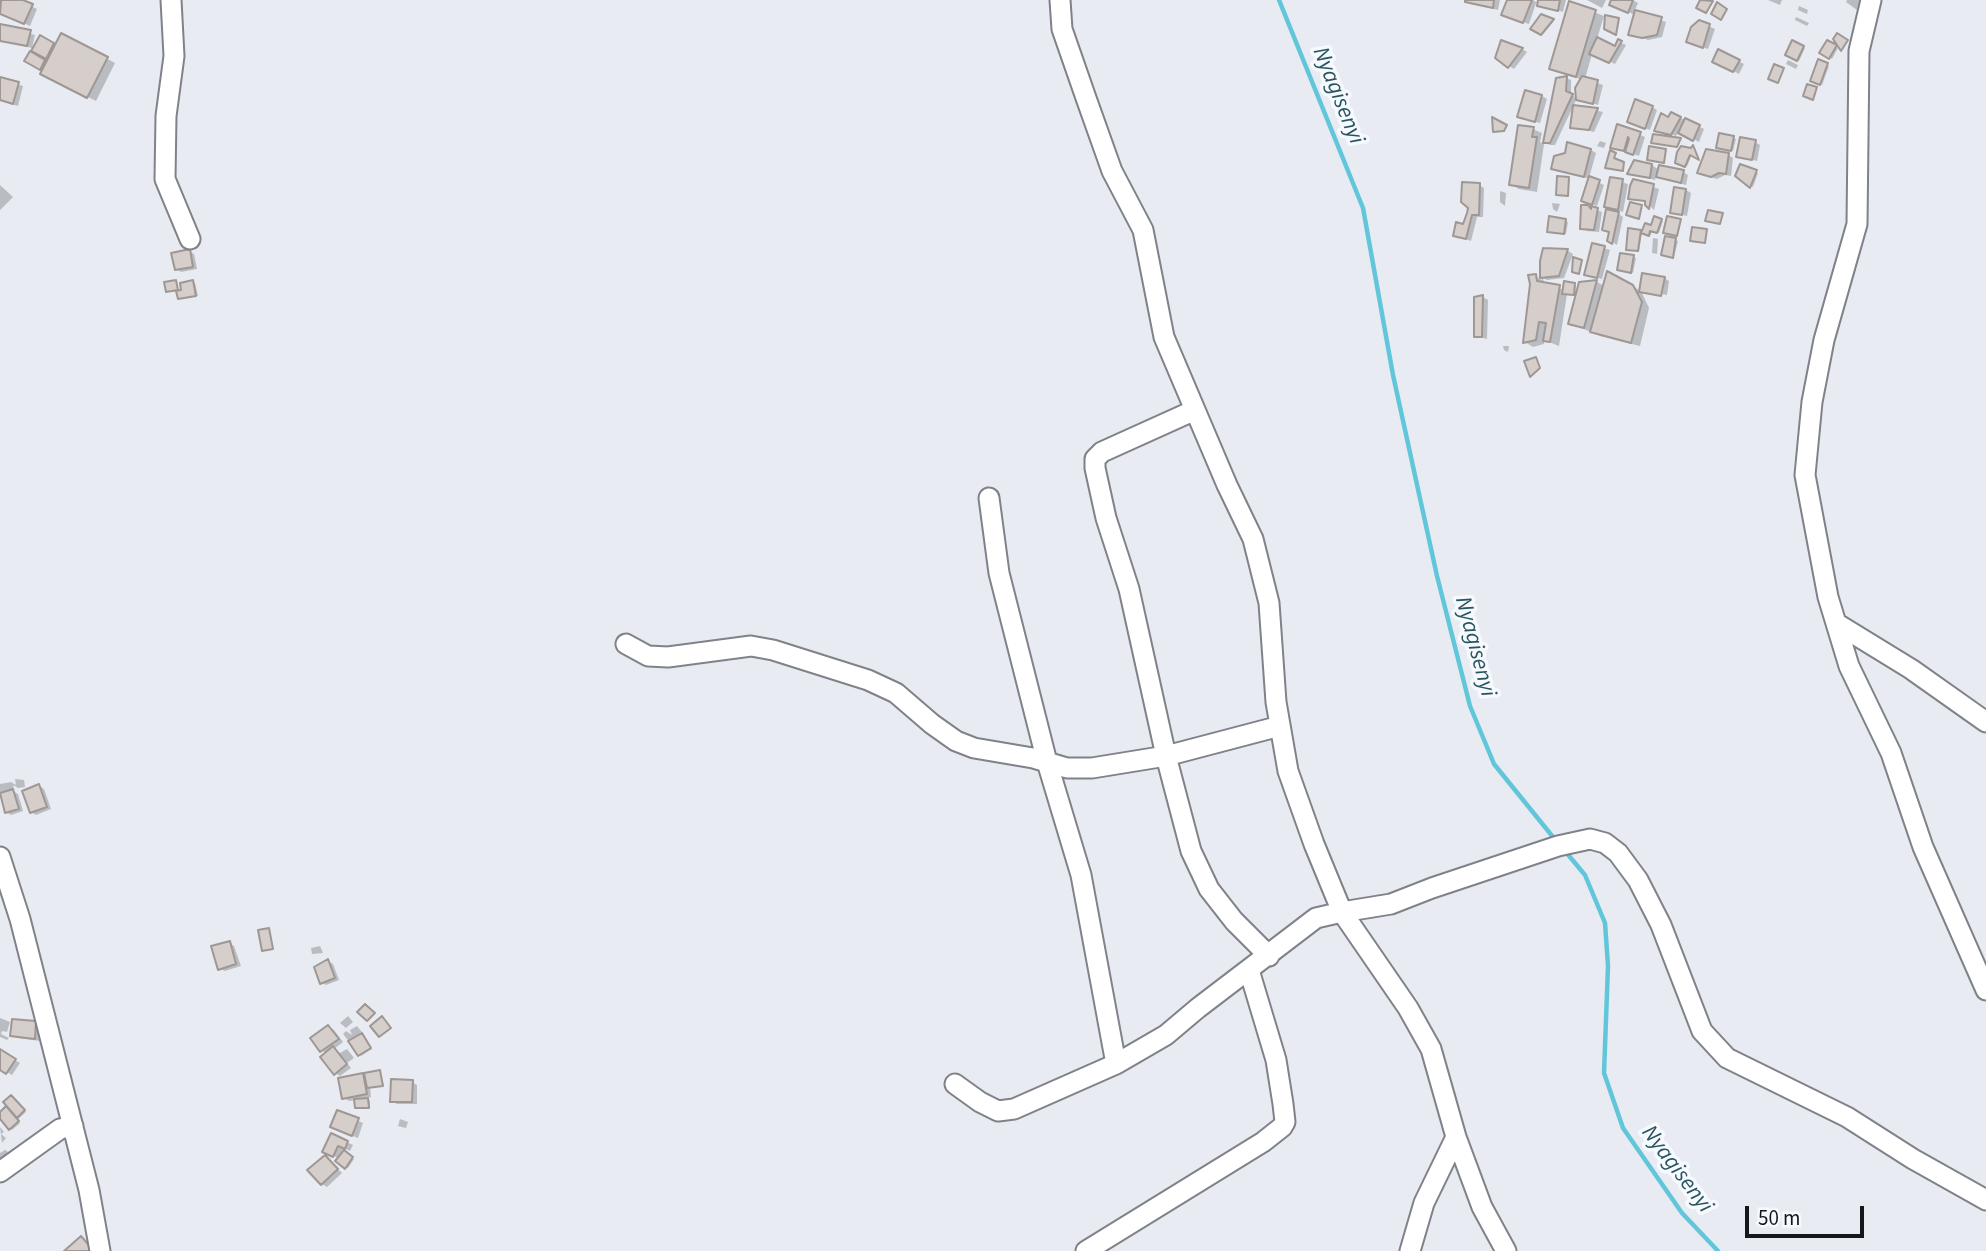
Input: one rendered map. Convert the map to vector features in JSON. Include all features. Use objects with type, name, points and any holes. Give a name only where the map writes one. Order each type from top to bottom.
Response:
[{"type":"street","points":[[171,0],[174,56],[166,116],[165,179],[190,239]]},
{"type":"street","points":[[1060,0],[1062,29],[1112,171],[1143,230],[1164,337],[1253,539],[1269,603],[1276,702],[1288,771],[1314,845],[1342,912],[1408,1008],[1431,1049],[1456,1137],[1482,1207],[1506,1251]]},
{"type":"street","points":[[1062,29],[1072,0]]},
{"type":"street","points":[[1871,0],[1859,51],[1857,223],[1824,340],[1812,402],[1805,452],[1805,475],[1828,597],[1849,666],[1891,753],[1923,847],[1986,989]]},
{"type":"street","points":[[1195,410],[1102,452],[1095,459],[1095,468],[1106,518],[1129,589],[1166,756],[1191,851],[1209,889],[1234,921],[1269,956]]},
{"type":"street","points":[[989,498],[999,573],[1047,762],[1082,875],[1116,1064]]},
{"type":"street","points":[[1836,623],[1912,668],[1986,722]]},
{"type":"street","points":[[626,644],[648,656],[668,657],[751,646],[773,650],[868,680],[896,693],[956,741],[974,748],[1067,768],[1091,768],[1166,756],[1280,726]]},
{"type":"street","points":[[955,1084],[998,1111],[1014,1109],[1116,1064],[1166,1035],[1316,918],[1391,904],[1558,846],[1590,839],[1605,843],[1618,853],[1638,880],[1661,925],[1702,1031],[1712,1045],[1727,1058],[1847,1117],[1913,1159],[1986,1200]]},
{"type":"street","points":[[0,857],[20,919],[73,1126],[89,1190],[100,1251]]},
{"type":"street","points":[[1086,1251],[1263,1142],[1282,1127],[1283,1104],[1276,1060],[1249,970]]},
{"type":"street","points":[[0,1172],[60,1129],[73,1126]]},
{"type":"street","points":[[1410,1251],[1424,1203],[1456,1137]]},
{"type":"building","points":[[1,0],[23,0],[33,4],[24,24],[0,14]]},
{"type":"building","points":[[1494,0],[1493,8],[1465,2]]},
{"type":"building","points":[[1507,0],[1532,0],[1523,23],[1501,15]]},
{"type":"building","points":[[1538,0],[1560,0],[1558,11],[1537,6]]},
{"type":"building","points":[[1611,0],[1633,0],[1628,13],[1609,5]]},
{"type":"building","points":[[1700,0],[1713,1],[1706,13],[1696,8]]},
{"type":"building","points":[[1569,1],[1596,10],[1576,77],[1549,69]]},
{"type":"building","points":[[1717,2],[1727,9],[1721,20],[1711,14]]},
{"type":"building","points":[[1635,10],[1662,17],[1657,35],[1642,38],[1628,35]]},
{"type":"building","points":[[1541,14],[1554,19],[1541,35],[1530,29]]},
{"type":"building","points":[[1605,15],[1619,18],[1616,35],[1604,29]]},
{"type":"building","points":[[1699,20],[1710,24],[1703,48],[1686,42],[1691,27]]},
{"type":"building","points":[[0,24],[31,30],[27,46],[0,41]]},
{"type":"building","points":[[61,33],[108,57],[87,98],[40,74]]},
{"type":"building","points":[[1837,33],[1848,40],[1841,51],[1833,39]]},
{"type":"building","points":[[40,35],[54,43],[46,59],[31,51]]},
{"type":"building","points":[[1597,37],[1615,46],[1618,39],[1622,41],[1609,63],[1589,54]]},
{"type":"building","points":[[1501,40],[1523,48],[1508,68],[1495,58]]},
{"type":"building","points":[[1792,40],[1804,46],[1797,61],[1785,55]]},
{"type":"building","points":[[1827,40],[1837,45],[1829,59],[1819,53]]},
{"type":"building","points":[[1718,49],[1740,60],[1733,72],[1712,62]]},
{"type":"building","points":[[30,51],[45,60],[40,70],[24,61]]},
{"type":"building","points":[[1818,59],[1828,63],[1820,85],[1810,81]]},
{"type":"building","points":[[1774,64],[1784,68],[1778,83],[1768,79]]},
{"type":"building","points":[[1567,76],[1566,91],[1573,94],[1550,143],[1543,143],[1556,78]]},
{"type":"building","points":[[1582,76],[1598,80],[1593,104],[1576,100],[1575,88]]},
{"type":"building","points":[[0,77],[19,82],[13,104],[0,100]]},
{"type":"building","points":[[1807,84],[1817,87],[1813,100],[1803,96]]},
{"type":"building","points":[[1525,90],[1542,95],[1535,122],[1517,117]]},
{"type":"building","points":[[1635,99],[1653,106],[1645,129],[1627,122]]},
{"type":"building","points":[[1573,105],[1598,108],[1589,130],[1570,128]]},
{"type":"building","points":[[1671,112],[1681,117],[1671,135],[1654,131],[1661,113],[1668,117]]},
{"type":"building","points":[[1492,117],[1507,125],[1504,131],[1493,132]]},
{"type":"building","points":[[1685,118],[1700,125],[1693,141],[1678,133]]},
{"type":"building","points":[[1617,124],[1641,132],[1633,155],[1625,152],[1628,137],[1624,151],[1610,148]]},
{"type":"building","points":[[1518,125],[1534,127],[1532,137],[1537,137],[1529,188],[1509,185]]},
{"type":"building","points":[[1719,133],[1734,136],[1731,151],[1716,148]]},
{"type":"building","points":[[1653,134],[1681,138],[1677,147],[1651,143]]},
{"type":"building","points":[[1740,137],[1756,140],[1752,160],[1736,157]]},
{"type":"building","points":[[1567,142],[1591,149],[1584,177],[1551,169],[1554,156],[1565,153]]},
{"type":"building","points":[[1693,145],[1699,160],[1690,155],[1685,167],[1675,163],[1681,146],[1691,148]]},
{"type":"building","points":[[1649,146],[1666,149],[1664,163],[1647,160]]},
{"type":"building","points":[[1706,149],[1729,153],[1726,174],[1719,173],[1711,177],[1697,173]]},
{"type":"building","points":[[1610,150],[1616,153],[1614,158],[1624,162],[1623,171],[1605,168]]},
{"type":"building","points":[[1634,160],[1652,164],[1650,178],[1627,174]]},
{"type":"building","points":[[1740,164],[1757,170],[1750,188],[1735,176]]},
{"type":"building","points":[[1659,165],[1684,170],[1681,183],[1656,177]]},
{"type":"building","points":[[1557,176],[1569,177],[1568,196],[1556,195]]},
{"type":"building","points":[[1589,176],[1600,180],[1592,205],[1581,201]]},
{"type":"building","points":[[1610,177],[1623,179],[1618,210],[1604,207]]},
{"type":"building","points":[[1633,179],[1654,184],[1649,209],[1645,201],[1628,199]]},
{"type":"building","points":[[1462,182],[1480,183],[1479,215],[1472,215],[1466,239],[1453,236],[1456,222],[1463,224],[1468,208],[1461,202]]},
{"type":"building","points":[[1674,187],[1686,189],[1682,215],[1670,213]]},
{"type":"building","points":[[1630,202],[1642,205],[1639,219],[1626,215]]},
{"type":"building","points":[[1581,205],[1588,205],[1591,209],[1591,206],[1598,208],[1594,230],[1580,229]]},
{"type":"building","points":[[1606,209],[1619,212],[1612,244],[1607,241],[1609,232],[1602,230]]},
{"type":"building","points":[[1708,210],[1723,213],[1720,224],[1705,221]]},
{"type":"building","points":[[1549,216],[1566,219],[1564,234],[1547,232]]},
{"type":"building","points":[[1654,216],[1662,219],[1657,233],[1650,231],[1649,236],[1641,233],[1645,223],[1651,225]]},
{"type":"building","points":[[1667,216],[1681,219],[1677,236],[1663,233]]},
{"type":"building","points":[[1692,227],[1707,229],[1705,243],[1690,241]]},
{"type":"building","points":[[1628,228],[1641,230],[1638,251],[1626,250]]},
{"type":"building","points":[[1665,236],[1676,238],[1673,258],[1661,255]]},
{"type":"building","points":[[1592,243],[1605,246],[1597,278],[1584,275]]},
{"type":"building","points":[[1543,248],[1568,249],[1559,276],[1540,278]]},
{"type":"building","points":[[190,249],[193,267],[175,270],[171,253]]},
{"type":"building","points":[[1620,253],[1634,255],[1631,273],[1617,270]]},
{"type":"building","points":[[1573,257],[1582,260],[1579,274],[1572,272]]},
{"type":"building","points":[[1607,271],[1633,285],[1642,302],[1631,343],[1590,332]]},
{"type":"building","points":[[1642,273],[1665,277],[1661,296],[1639,292]]},
{"type":"building","points":[[1536,274],[1537,281],[1560,285],[1550,342],[1543,341],[1546,323],[1539,322],[1536,340],[1523,343],[1530,284],[1528,275]]},
{"type":"building","points":[[176,280],[178,290],[166,292],[164,282]]},
{"type":"building","points":[[193,280],[196,296],[178,299],[176,291],[181,290],[180,283]]},
{"type":"building","points":[[1597,280],[1584,328],[1568,324],[1579,282]]},
{"type":"building","points":[[1564,281],[1575,283],[1574,295],[1562,294]]},
{"type":"building","points":[[1483,295],[1482,337],[1474,337],[1474,297]]},
{"type":"building","points":[[1536,357],[1540,368],[1530,377],[1524,361]]},
{"type":"building","points":[[39,784],[47,807],[30,813],[22,791]]},
{"type":"building","points":[[13,789],[19,809],[5,813],[0,793]]},
{"type":"building","points":[[269,928],[273,949],[262,951],[258,930]]},
{"type":"building","points":[[230,941],[236,964],[218,970],[211,946]]},
{"type":"building","points":[[328,959],[335,978],[320,984],[314,967]]},
{"type":"building","points":[[365,1004],[375,1013],[367,1021],[357,1012]]},
{"type":"building","points":[[382,1016],[391,1028],[379,1037],[370,1026]]},
{"type":"building","points":[[12,1019],[36,1021],[35,1039],[10,1036]]},
{"type":"building","points":[[328,1025],[339,1039],[320,1052],[310,1038]]},
{"type":"building","points":[[362,1033],[371,1048],[358,1056],[348,1041]]},
{"type":"building","points":[[333,1046],[347,1064],[334,1075],[320,1057]]},
{"type":"building","points":[[0,1049],[16,1059],[6,1074],[0,1070]]},
{"type":"building","points":[[380,1070],[383,1086],[367,1088],[364,1073]]},
{"type":"building","points":[[363,1073],[367,1094],[342,1099],[338,1078]]},
{"type":"building","points":[[391,1079],[413,1080],[412,1102],[390,1102]]},
{"type":"building","points":[[11,1095],[25,1110],[17,1118],[3,1102]]},
{"type":"building","points":[[368,1098],[369,1108],[355,1108],[354,1099]]},
{"type":"building","points":[[6,1106],[19,1121],[9,1130],[0,1119],[0,1112]]},
{"type":"building","points":[[337,1110],[359,1118],[352,1136],[330,1127]]},
{"type":"building","points":[[331,1133],[348,1141],[345,1149],[338,1146],[333,1157],[322,1152]]},
{"type":"building","points":[[344,1150],[353,1157],[345,1169],[335,1161]]},
{"type":"building","points":[[325,1155],[338,1169],[321,1185],[307,1170]]},
{"type":"building","points":[[81,1236],[94,1251],[64,1251]]},
{"type":"waterway","name":"Nyagisenyi","points":[[1279,0],[1363,208],[1393,375],[1437,576],[1470,706],[1494,764],[1557,842]]},
{"type":"waterway","name":"Nyagisenyi","points":[[1565,851],[1585,875],[1605,923],[1608,966],[1604,1073],[1623,1128],[1682,1213],[1718,1251]]}]
